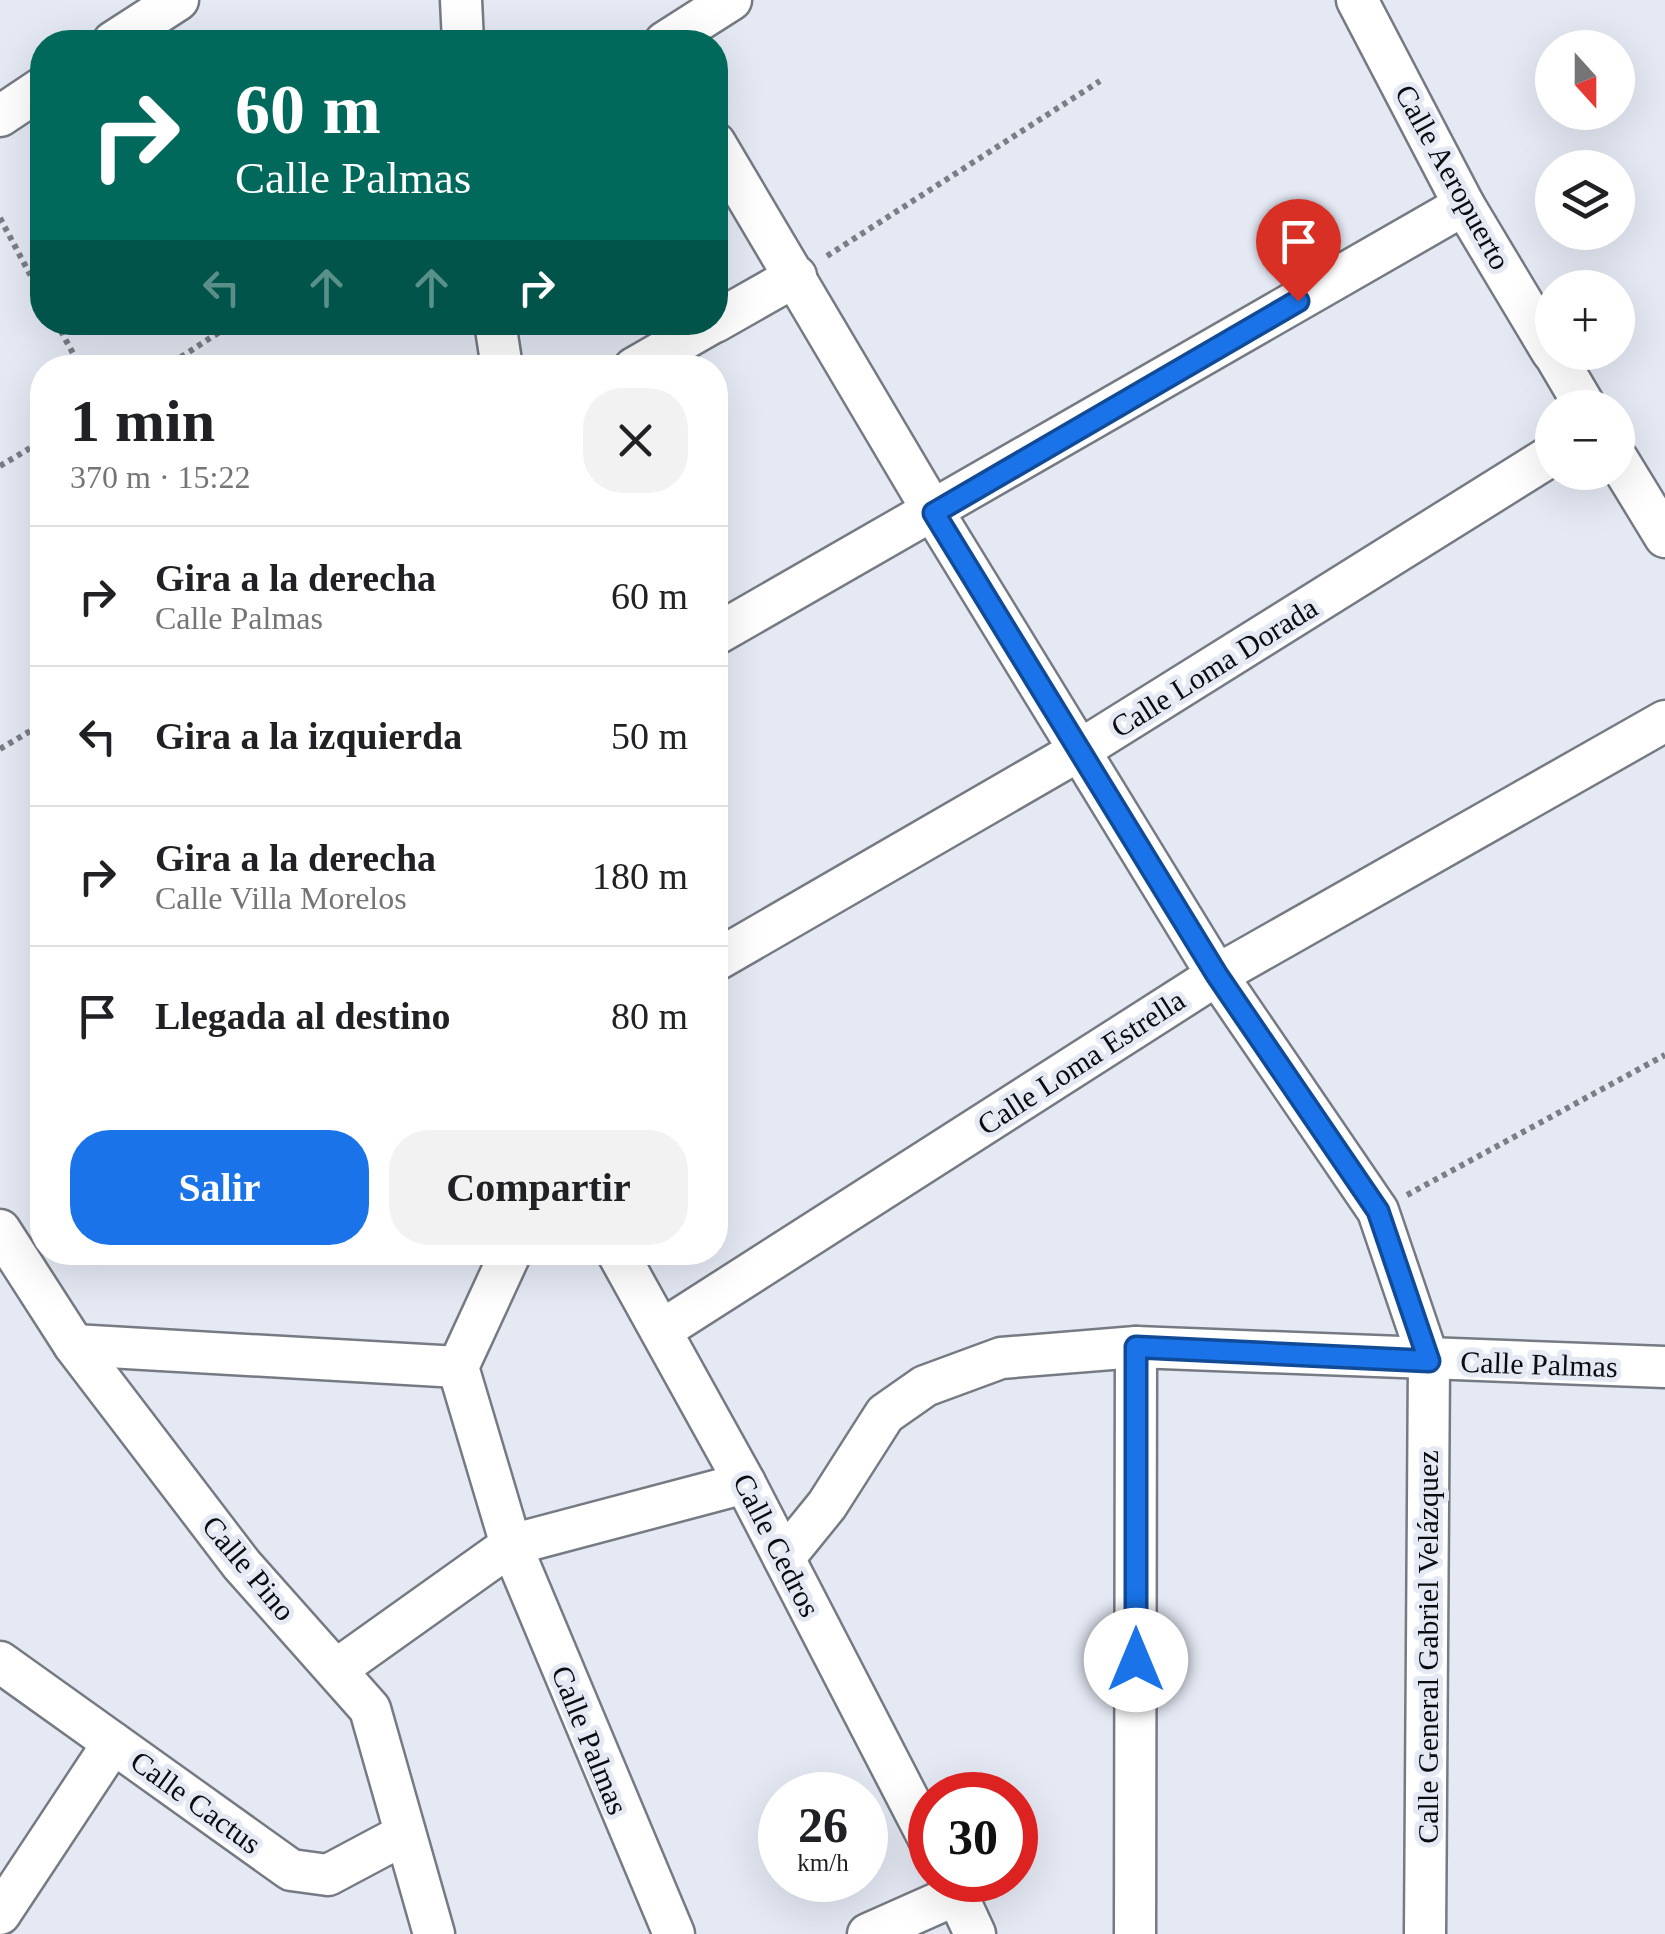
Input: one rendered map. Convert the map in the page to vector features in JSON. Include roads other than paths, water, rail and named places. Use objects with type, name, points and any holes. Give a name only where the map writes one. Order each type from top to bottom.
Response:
[{"type":"street","points":[[132,30],[178,0]]},
{"type":"street","points":[[461,0],[463,30]]},
{"type":"street","points":[[684,30],[731,0]]},
{"type":"street","name":"Calle Aeropuerto","points":[[1357,0],[1464,205],[1535,324]]},
{"type":"street","points":[[0,116],[30,96]]},
{"type":"street","name":"Calle General Gabriel Velázquez","points":[[728,164],[934,513],[1217,975],[1378,1211],[1429,1361],[1425,1934]]},
{"type":"street","points":[[728,628],[934,513],[1464,205]]},
{"type":"street","points":[[728,314],[796,276]]},
{"type":"street","points":[[657,355],[691,335]]},
{"type":"street","name":"Calle Loma Dorada","points":[[728,953],[1080,750],[1535,467]]},
{"type":"street","points":[[1635,488],[1665,537]]},
{"type":"street","name":"Calle Loma Estrella","points":[[662,1330],[1217,975],[1665,721]]},
{"type":"street","name":"Calle Pino","points":[[0,1230],[74,1345],[242,1565],[370,1709],[434,1934]]},
{"type":"street","points":[[74,1345],[458,1367],[505,1265]]},
{"type":"street","name":"Calle Cedros","points":[[624,1265],[745,1483],[908,1798]]},
{"type":"street","points":[[1135,1934],[1136,1347]]},
{"type":"street","name":"Calle Palmas","points":[[784,1558],[827,1505],[885,1414],[924,1386],[1001,1358],[1136,1347],[1665,1367]]},
{"type":"street","name":"Calle Palmas","points":[[458,1367],[511,1545],[674,1934]]},
{"type":"street","points":[[337,1669],[511,1545],[745,1483]]},
{"type":"street","name":"Calle Cactus","points":[[0,1662],[291,1870],[328,1875],[405,1834]]},
{"type":"street","points":[[0,1914],[114,1743]]},
{"type":"street","points":[[868,1934],[927,1902]]},
{"type":"street","points":[[961,1902],[976,1934]]}]
